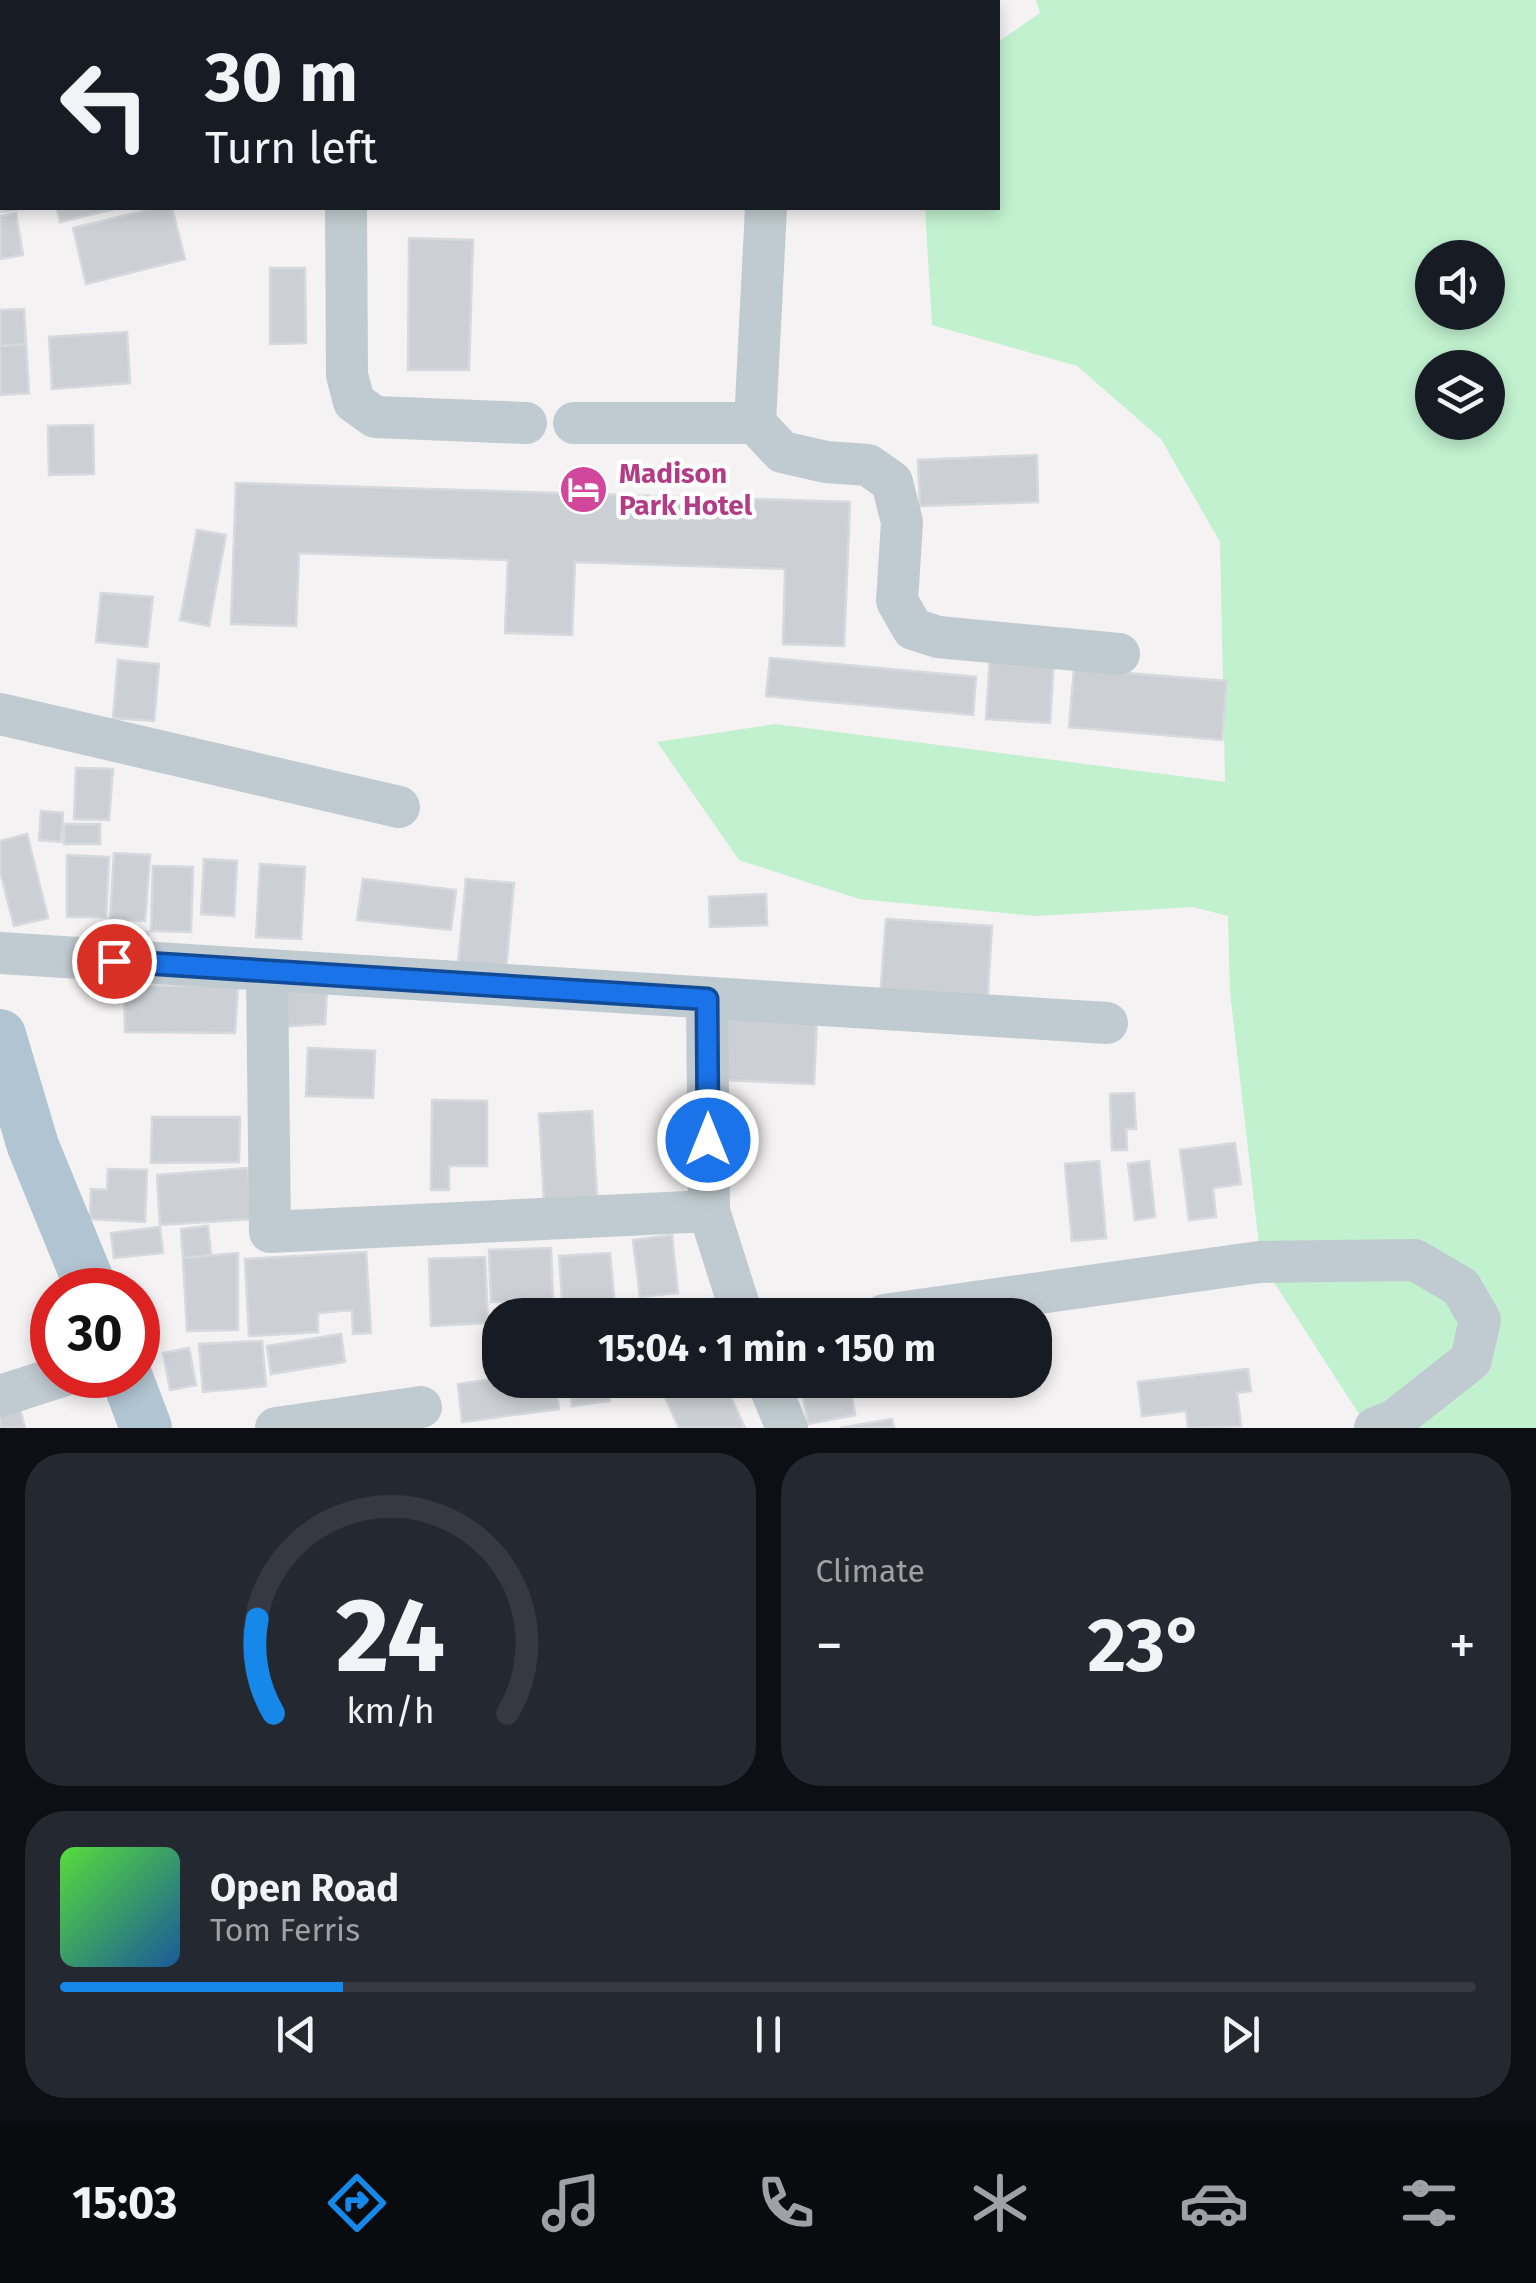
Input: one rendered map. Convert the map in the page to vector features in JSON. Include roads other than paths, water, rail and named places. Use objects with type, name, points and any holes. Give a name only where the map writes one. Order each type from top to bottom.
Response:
[{"type":"main road","points":[[0,1035],[33,1146],[83,1268]]},
{"type":"main road","points":[[135,1398],[146,1428]]},
{"type":"street","points":[[346,210],[347,375],[354,402],[375,416],[526,422]]},
{"type":"street","points":[[754,423],[766,210]]},
{"type":"street","points":[[574,424],[754,423],[782,452],[826,462],[868,464],[892,482],[902,522],[897,602],[913,629],[938,637],[1119,654]]},
{"type":"street","points":[[0,714],[399,807]]},
{"type":"street","points":[[0,953],[1108,1023]]},
{"type":"street","points":[[266,972],[270,1232],[708,1211]]},
{"type":"street","points":[[707,999],[708,1211],[736,1298]]},
{"type":"street","points":[[1004,1298],[1259,1262],[1415,1260],[1461,1286],[1480,1320],[1470,1360],[1396,1420],[1375,1428]]},
{"type":"street","points":[[0,1396],[30,1386]]},
{"type":"street","points":[[774,1398],[787,1428]]},
{"type":"street","points":[[276,1428],[421,1407]]},
{"type":"place","name":"Madison Park Hotel","points":[[584,489]]}]
